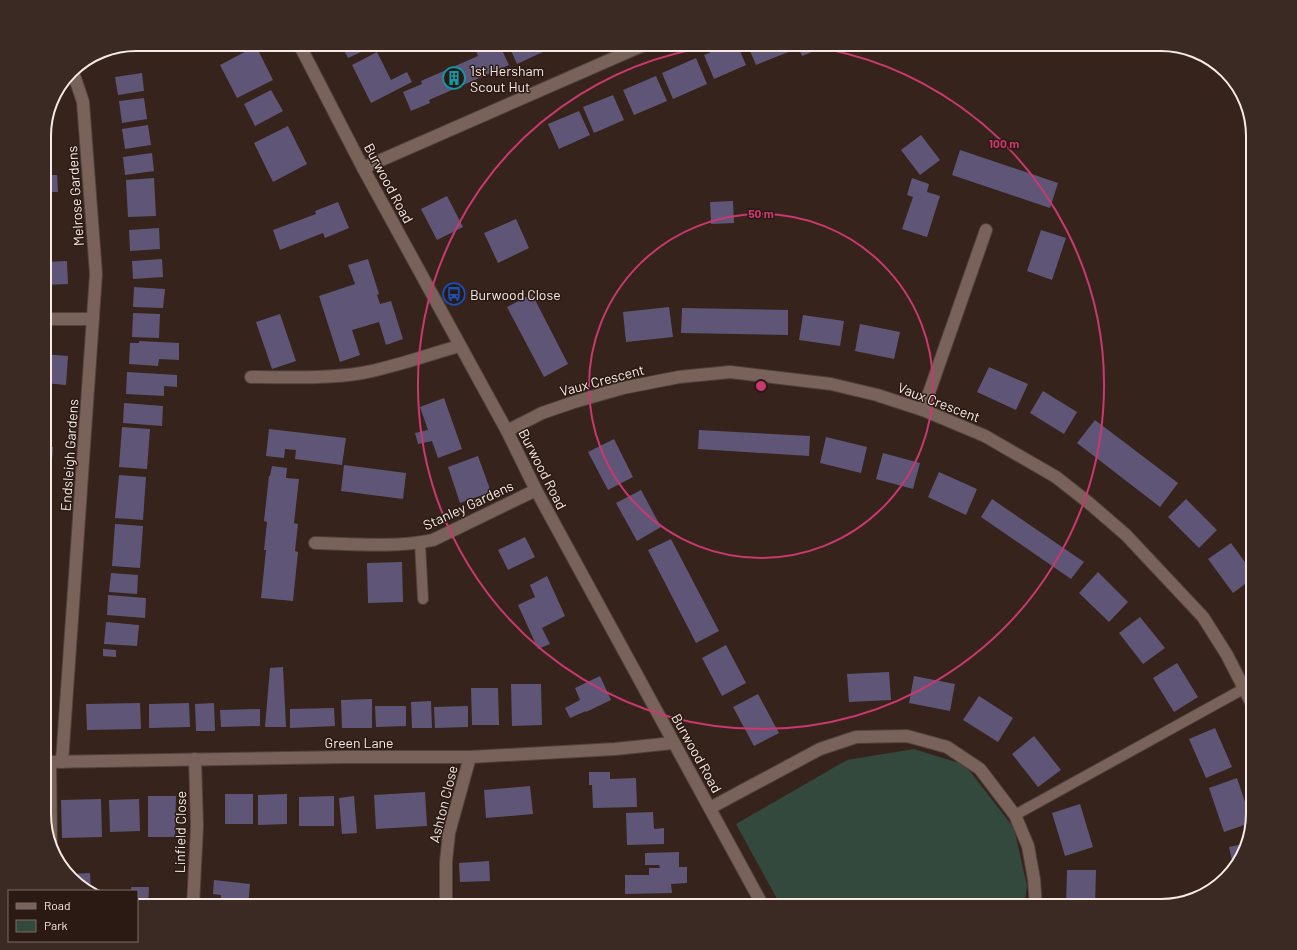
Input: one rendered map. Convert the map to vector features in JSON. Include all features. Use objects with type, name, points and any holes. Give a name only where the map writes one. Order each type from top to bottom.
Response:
[{"type":"street","name":"Burwood Road","points":[[303,51],[363,168],[459,346],[507,431],[536,490],[759,899]]},
{"type":"street","points":[[363,168],[630,51]]},
{"type":"street","name":"Melrose Gardens","points":[[74,78],[83,102],[96,274],[93,319]]},
{"type":"street","points":[[923,410],[986,230]]},
{"type":"street","points":[[51,319],[93,319]]},
{"type":"street","name":"Endsleigh Gardens","points":[[62,762],[93,319]]},
{"type":"street","points":[[251,377],[325,377],[362,373],[401,364],[459,346]]},
{"type":"street","name":"Vaux Crescent","points":[[507,431],[542,413],[623,388],[679,376],[730,372],[831,384],[877,395],[923,410],[985,436],[1056,477],[1089,503],[1126,535],[1203,617],[1227,655],[1245,688]]},
{"type":"street","name":"Stanley Gardens","points":[[315,543],[399,544],[420,543],[433,540],[536,490]]},
{"type":"street","points":[[710,808],[820,749],[856,738],[907,736],[947,747],[980,769],[1015,815],[1028,846],[1034,879],[1035,899]]},
{"type":"street","name":"Green Lane","points":[[51,762],[347,757],[470,757],[615,749],[673,743]]},
{"type":"street","name":"Ashton Close","points":[[446,899],[446,862],[450,833],[470,757]]},
{"type":"street","name":"Linfield Close","points":[[194,899],[197,826],[195,759]]},
{"type":"lane","points":[[420,543],[423,599]]},
{"type":"lane","points":[[1015,815],[1245,688]]},
{"type":"green space","points":[[914,749],[965,765],[1014,828],[1027,886],[1025,899],[777,899],[736,824],[847,760]]},
{"type":"building","points":[[247,51],[258,51],[273,80],[237,98],[220,65]]},
{"type":"building","points":[[344,51],[363,51],[348,58]]},
{"type":"building","name":"1st Hersham Scout Hut","points":[[476,51],[502,51],[509,65],[429,100],[430,103],[411,111],[403,92],[422,84],[421,81],[478,56]]},
{"type":"building","points":[[511,51],[545,51],[517,64]]},
{"type":"building","points":[[713,51],[740,51],[746,65],[714,79],[704,55]]},
{"type":"building","points":[[750,51],[791,51],[756,65]]},
{"type":"building","points":[[800,51],[814,51],[802,56]]},
{"type":"building","points":[[377,52],[391,80],[407,72],[412,82],[371,103],[352,65]]},
{"type":"building","points":[[696,58],[707,84],[673,99],[662,73]]},
{"type":"building","points":[[142,73],[144,91],[118,95],[115,77]]},
{"type":"building","points":[[656,76],[667,101],[634,115],[623,90]]},
{"type":"building","points":[[271,90],[283,111],[255,126],[244,104]]},
{"type":"building","points":[[613,95],[624,120],[594,133],[583,107]]},
{"type":"building","points":[[144,98],[147,119],[122,123],[119,101]]},
{"type":"building","points":[[579,111],[590,135],[559,149],[548,124]]},
{"type":"building","points":[[148,125],[151,145],[125,149],[122,129]]},
{"type":"building","points":[[288,126],[307,164],[273,182],[254,143]]},
{"type":"building","points":[[921,135],[940,160],[920,175],[901,150]]},
{"type":"building","points":[[960,150],[1058,183],[1050,208],[952,175]]},
{"type":"building","points":[[152,153],[154,171],[125,175],[123,157]]},
{"type":"building","points":[[51,175],[57,175],[58,192],[51,192]]},
{"type":"building","points":[[154,178],[156,216],[128,217],[126,180]]},
{"type":"building","points":[[912,178],[929,184],[927,192],[940,196],[927,237],[902,229],[913,197],[907,195]]},
{"type":"building","points":[[447,196],[463,227],[437,240],[421,209]]},
{"type":"building","points":[[733,201],[734,223],[711,224],[710,202]]},
{"type":"building","points":[[338,202],[349,228],[325,238],[323,233],[280,250],[273,230],[316,214],[315,211]]},
{"type":"building","points":[[516,219],[529,248],[498,263],[484,233]]},
{"type":"building","points":[[159,228],[160,249],[130,251],[129,230]]},
{"type":"building","points":[[1041,230],[1066,238],[1052,280],[1027,271]]},
{"type":"building","points":[[162,259],[163,277],[133,279],[132,261]]},
{"type":"building","points":[[368,259],[379,294],[377,295],[380,304],[391,301],[403,339],[386,345],[379,322],[352,330],[360,355],[340,362],[319,296],[355,284],[348,265]]},
{"type":"building","points":[[67,261],[68,284],[51,285],[51,262]]},
{"type":"building","points":[[134,287],[165,289],[163,308],[133,307]]},
{"type":"building","points":[[532,294],[568,364],[544,377],[507,307]]},
{"type":"building","points":[[669,307],[673,337],[626,342],[623,312]]},
{"type":"building","points":[[682,308],[788,310],[788,335],[681,333]]},
{"type":"building","points":[[133,313],[160,314],[159,338],[132,337]]},
{"type":"building","points":[[280,314],[296,361],[272,369],[256,322]]},
{"type":"building","points":[[803,315],[844,321],[840,346],[799,340]]},
{"type":"building","points":[[860,324],[900,332],[894,359],[855,351]]},
{"type":"building","points":[[139,341],[179,343],[179,360],[159,359],[158,366],[129,364],[130,343],[139,343]]},
{"type":"building","points":[[51,355],[68,356],[66,385],[51,384]]},
{"type":"building","points":[[989,367],[1028,384],[1016,410],[977,392]]},
{"type":"building","points":[[127,372],[177,375],[177,387],[164,386],[164,396],[126,394]]},
{"type":"building","points":[[1043,391],[1077,412],[1064,434],[1030,413]]},
{"type":"building","points":[[444,398],[462,449],[438,458],[432,441],[418,444],[415,433],[428,430],[420,407]]},
{"type":"building","points":[[124,403],[163,406],[162,426],[123,423]]},
{"type":"building","points":[[1095,420],[1178,483],[1160,507],[1077,443]]},
{"type":"building","points":[[122,427],[150,429],[147,469],[119,467]]},
{"type":"building","points":[[269,429],[346,438],[342,465],[295,459],[296,450],[285,449],[284,458],[266,456]]},
{"type":"building","points":[[699,430],[810,436],[809,456],[698,449]]},
{"type":"building","points":[[826,437],[867,447],[861,473],[820,463]]},
{"type":"building","points":[[614,439],[633,477],[608,490],[588,452]]},
{"type":"building","points":[[51,447],[53,447],[51,475]]},
{"type":"building","points":[[883,453],[920,463],[913,489],[876,479]]},
{"type":"building","points":[[478,456],[491,492],[460,503],[448,467]]},
{"type":"building","points":[[344,465],[406,473],[403,499],[341,491]]},
{"type":"building","points":[[272,466],[287,468],[286,478],[299,479],[294,523],[298,524],[295,551],[298,552],[293,601],[261,598],[266,550],[264,550],[267,522],[264,521],[269,476]]},
{"type":"building","points":[[939,472],[977,489],[966,515],[928,497]]},
{"type":"building","points":[[119,475],[146,477],[143,520],[115,518]]},
{"type":"building","points":[[641,490],[661,527],[637,541],[616,503]]},
{"type":"building","points":[[992,499],[1084,562],[1071,579],[981,517]]},
{"type":"building","points":[[1186,499],[1217,530],[1199,548],[1168,517]]},
{"type":"building","points":[[115,524],[143,526],[140,568],[112,566]]},
{"type":"building","points":[[525,537],[535,557],[508,570],[498,550]]},
{"type":"building","points":[[671,539],[719,631],[696,643],[648,550]]},
{"type":"building","points":[[1231,543],[1246,563],[1246,583],[1233,593],[1208,559]]},
{"type":"building","points":[[402,562],[403,602],[368,603],[367,563]]},
{"type":"building","points":[[1098,572],[1128,602],[1109,622],[1079,593]]},
{"type":"building","points":[[111,573],[138,575],[137,594],[109,592]]},
{"type":"building","points":[[547,576],[565,616],[542,628],[550,644],[538,649],[518,605],[535,597],[530,585]]},
{"type":"building","points":[[108,595],[146,598],[145,618],[107,615]]},
{"type":"building","points":[[1140,617],[1165,648],[1143,664],[1119,633]]},
{"type":"building","points":[[106,622],[139,625],[137,646],[104,644]]},
{"type":"building","points":[[726,645],[746,683],[722,696],[702,658]]},
{"type":"building","points":[[103,649],[116,650],[116,657],[103,656]]},
{"type":"building","points":[[1177,663],[1198,697],[1174,712],[1153,678]]},
{"type":"building","points":[[283,667],[286,727],[265,727],[270,668]]},
{"type":"building","points":[[889,672],[891,700],[849,702],[847,674]]},
{"type":"building","points":[[600,676],[611,700],[570,718],[565,708],[580,700],[575,688]]},
{"type":"building","points":[[914,676],[955,684],[950,711],[909,703]]},
{"type":"building","points":[[511,684],[541,684],[542,725],[512,726]]},
{"type":"building","points":[[471,688],[498,688],[499,725],[472,725]]},
{"type":"building","points":[[758,694],[779,733],[754,746],[733,707]]},
{"type":"building","points":[[979,696],[1013,718],[998,742],[963,720]]},
{"type":"building","points":[[372,699],[372,728],[342,728],[341,700]]},
{"type":"building","points":[[431,701],[432,728],[412,728],[411,702]]},
{"type":"building","points":[[140,703],[141,729],[87,730],[86,704]]},
{"type":"building","points":[[189,703],[190,727],[149,728],[149,704]]},
{"type":"building","points":[[214,703],[215,731],[196,731],[195,704]]},
{"type":"building","points":[[375,706],[406,706],[406,726],[376,727]]},
{"type":"building","points":[[468,706],[468,727],[435,728],[434,707]]},
{"type":"building","points":[[334,708],[335,726],[290,728],[290,709]]},
{"type":"building","points":[[260,709],[260,726],[221,727],[220,710]]},
{"type":"building","points":[[1215,728],[1232,767],[1206,778],[1189,739]]},
{"type":"building","points":[[1034,736],[1061,770],[1038,787],[1012,754]]},
{"type":"building","points":[[589,772],[610,772],[610,779],[636,778],[637,807],[593,808],[592,785],[589,785]]},
{"type":"building","points":[[1237,778],[1246,805],[1245,825],[1224,832],[1209,788]]},
{"type":"building","points":[[530,786],[533,814],[486,818],[484,790]]},
{"type":"building","points":[[425,792],[427,826],[376,829],[374,795]]},
{"type":"building","points":[[225,794],[253,794],[253,824],[225,824]]},
{"type":"building","points":[[287,794],[287,824],[258,825],[258,795]]},
{"type":"building","points":[[148,796],[176,796],[175,837],[148,837]]},
{"type":"building","points":[[334,796],[334,826],[299,826],[299,797]]},
{"type":"building","points":[[354,796],[357,833],[342,834],[339,798]]},
{"type":"building","points":[[101,799],[102,837],[62,838],[61,800]]},
{"type":"building","points":[[139,799],[140,831],[110,832],[109,800]]},
{"type":"building","points":[[1080,804],[1093,847],[1065,856],[1052,813]]},
{"type":"building","points":[[653,812],[654,829],[664,828],[664,844],[627,845],[626,813]]},
{"type":"building","points":[[1240,845],[1232,861],[1229,847]]},
{"type":"building","points":[[679,852],[679,867],[687,867],[687,883],[671,884],[672,893],[625,894],[625,875],[649,875],[649,868],[660,868],[659,865],[645,865],[645,853]]},
{"type":"building","points":[[489,861],[490,881],[460,882],[459,863]]},
{"type":"building","points":[[1067,870],[1096,870],[1095,899],[1066,899]]},
{"type":"building","points":[[90,873],[91,886],[84,881],[76,874]]},
{"type":"building","points":[[214,880],[250,884],[249,899],[221,899],[221,895],[213,894]]},
{"type":"building","points":[[131,887],[149,887],[148,899],[138,899],[138,890],[131,890]]},
{"type":"place","name":"1st Hersham Scout Hut","points":[[454,78]]},
{"type":"place","name":"Burwood Close","points":[[454,294]]}]
